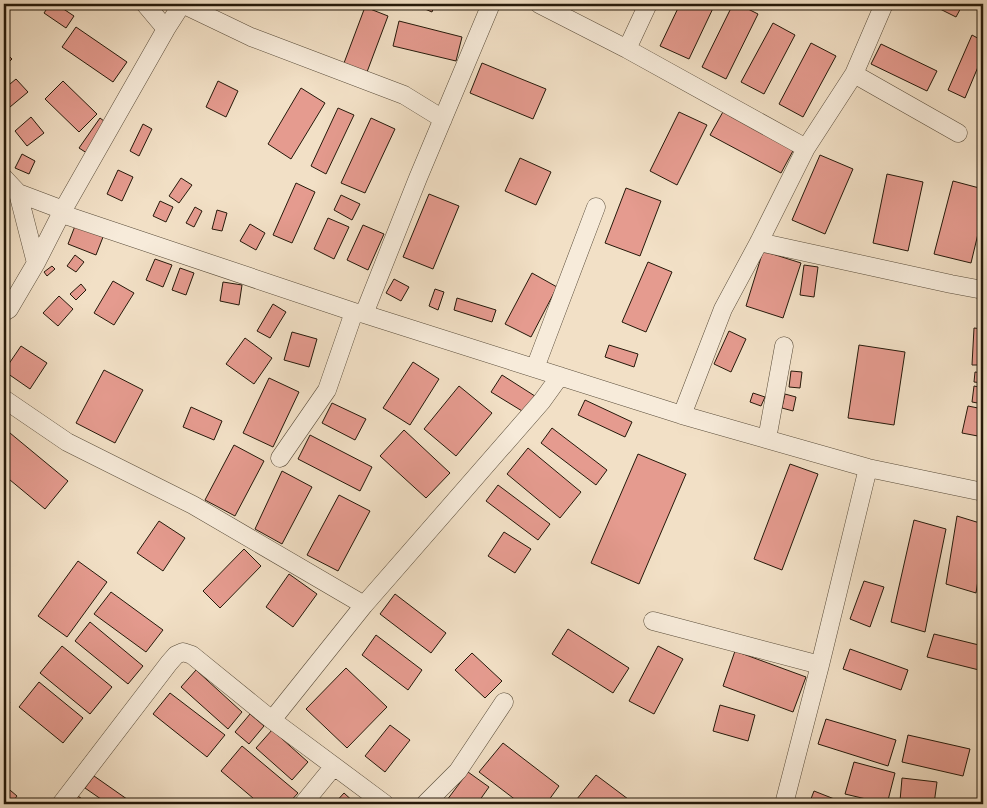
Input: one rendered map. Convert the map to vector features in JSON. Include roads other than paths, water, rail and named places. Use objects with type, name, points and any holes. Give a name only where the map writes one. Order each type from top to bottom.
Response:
[{"type":"street","points":[[145,4],[166,29]]},
{"type":"street","points":[[4,312],[10,309],[63,210],[182,4],[251,37],[404,95],[443,119]]},
{"type":"street","points":[[280,458],[327,390],[490,4]]},
{"type":"street","points":[[539,4],[627,49],[806,148]]},
{"type":"street","points":[[627,49],[648,4]]},
{"type":"street","points":[[682,415],[723,309],[806,148],[854,74],[884,4]]},
{"type":"street","points":[[854,74],[958,132]]},
{"type":"street","points":[[4,178],[18,192],[63,210],[68,216],[359,313],[682,415],[868,468],[983,492]]},
{"type":"street","points":[[18,192],[36,263]]},
{"type":"street","points":[[535,368],[596,208]]},
{"type":"street","points":[[759,242],[983,290]]},
{"type":"street","points":[[767,439],[784,346]]},
{"type":"street","points":[[272,720],[364,605],[542,401],[560,376]]},
{"type":"street","points":[[4,399],[68,442],[193,505],[364,605]]},
{"type":"street","points":[[784,804],[868,468]]},
{"type":"street","points":[[653,621],[820,665]]},
{"type":"street","points":[[62,804],[169,663],[183,652],[192,655],[272,720],[385,804]]},
{"type":"street","points":[[425,804],[458,771],[504,702]]},
{"type":"street","points":[[303,804],[334,766]]}]
